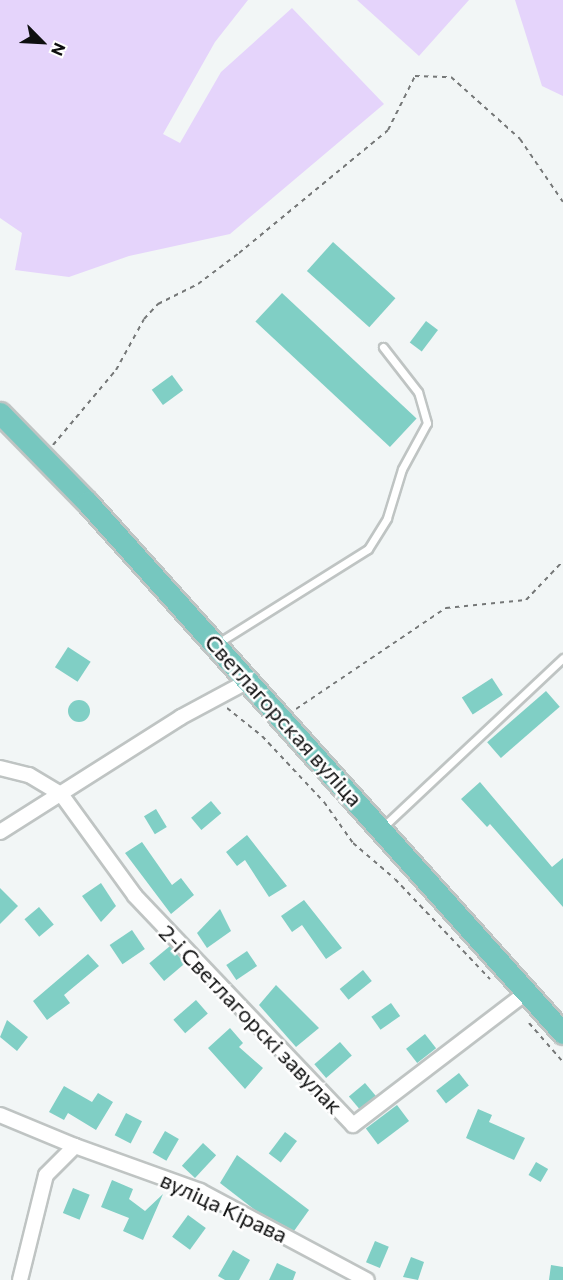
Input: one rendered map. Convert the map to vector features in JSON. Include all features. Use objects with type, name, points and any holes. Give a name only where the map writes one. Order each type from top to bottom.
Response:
[{"type":"main road","name":"Светлагорская вуліца","points":[[0,412],[216,644],[381,828],[520,997],[563,1033]]},
{"type":"street","points":[[0,832],[181,717],[218,701],[248,681]]},
{"type":"street","points":[[0,768],[29,775],[62,794]]},
{"type":"street","name":"2-і Светлагорскі завулак","points":[[62,794],[135,896],[352,1125],[520,997]]},
{"type":"street","name":"вуліца Кірава","points":[[0,1115],[75,1146],[200,1191],[367,1280]]},
{"type":"street","points":[[20,1280],[46,1175],[75,1146]]},
{"type":"lane","points":[[216,644],[368,549],[387,518],[402,469],[427,423],[418,392],[382,346]]},
{"type":"lane","points":[[381,828],[563,658]]},
{"type":"path","points":[[43,456],[116,370],[144,319],[158,304],[231,259],[388,130],[416,76],[451,76],[520,139],[563,202]]},
{"type":"path","points":[[282,717],[446,608],[475,601],[526,600],[563,561]]},
{"type":"path","points":[[218,701],[262,736],[324,802],[353,843],[395,879],[520,997],[563,1062]]},
{"type":"shaded area","points":[[0,0],[248,0],[215,42],[163,134],[180,143],[221,72],[292,8],[384,104],[230,234],[129,256],[69,277],[15,270],[22,233],[0,218]]},
{"type":"shaded area","points":[[357,0],[469,0],[419,56]]},
{"type":"shaded area","points":[[515,0],[563,0],[563,96],[542,86]]},
{"type":"building","points":[[333,242],[395,298],[369,327],[307,271]]},
{"type":"building","points":[[282,293],[417,418],[390,447],[255,322]]},
{"type":"building","points":[[426,321],[438,330],[422,352],[410,343]]},
{"type":"building","points":[[172,375],[183,390],[163,405],[152,390]]},
{"type":"building","points":[[68,647],[91,662],[78,682],[55,667]]},
{"type":"building","points":[[492,678],[503,695],[473,714],[462,698]]},
{"type":"building","points":[[546,691],[560,707],[501,758],[487,742]]},
{"type":"building","points":[[79,700],[87,703],[90,711],[87,719],[79,722],[71,719],[68,711],[71,703]]},
{"type":"building","points":[[480,782],[552,867],[563,858],[563,907],[490,824],[487,827],[461,799]]},
{"type":"building","points":[[211,801],[221,813],[201,830],[191,818]]},
{"type":"building","points":[[156,809],[167,827],[155,834],[144,816]]},
{"type":"building","points":[[247,835],[287,886],[269,897],[245,860],[237,866],[226,852]]},
{"type":"building","points":[[142,842],[172,885],[181,878],[194,895],[171,914],[125,853]]},
{"type":"building","points":[[101,883],[116,906],[101,922],[82,896]]},
{"type":"building","points":[[0,888],[18,906],[0,924]]},
{"type":"building","points":[[304,900],[342,948],[326,959],[302,925],[292,932],[281,916]]},
{"type":"building","points":[[39,907],[54,925],[39,937],[24,919]]},
{"type":"building","points":[[220,909],[231,931],[207,948],[197,933]]},
{"type":"building","points":[[132,930],[145,949],[122,964],[110,945]]},
{"type":"building","points":[[170,946],[185,964],[164,981],[149,963]]},
{"type":"building","points":[[247,951],[257,966],[236,980],[226,965]]},
{"type":"building","points":[[88,954],[99,966],[64,995],[70,1003],[47,1020],[33,1001]]},
{"type":"building","points":[[363,970],[372,981],[348,1000],[340,989]]},
{"type":"building","points":[[276,985],[319,1028],[296,1047],[259,1005]]},
{"type":"building","points":[[196,1000],[208,1014],[185,1033],[173,1020]]},
{"type":"building","points":[[391,1003],[400,1016],[381,1030],[371,1017]]},
{"type":"building","points":[[7,1020],[28,1037],[17,1051],[0,1037]]},
{"type":"building","points":[[230,1028],[243,1043],[239,1047],[263,1068],[245,1089],[208,1048]]},
{"type":"building","points":[[425,1034],[436,1048],[417,1063],[406,1049]]},
{"type":"building","points":[[340,1042],[352,1056],[326,1078],[314,1064]]},
{"type":"building","points":[[459,1073],[469,1086],[446,1103],[436,1091]]},
{"type":"building","points":[[365,1083],[376,1096],[360,1110],[349,1096]]},
{"type":"building","points":[[64,1086],[92,1102],[98,1093],[113,1102],[96,1130],[68,1113],[64,1120],[49,1112]]},
{"type":"building","points":[[397,1105],[409,1121],[378,1144],[366,1128]]},
{"type":"building","points":[[478,1109],[492,1115],[489,1122],[525,1138],[514,1160],[466,1138]]},
{"type":"building","points":[[126,1113],[142,1121],[131,1143],[115,1135]]},
{"type":"building","points":[[165,1131],[179,1139],[166,1161],[152,1153]]},
{"type":"building","points":[[285,1132],[297,1141],[281,1163],[269,1154]]},
{"type":"building","points":[[203,1143],[216,1155],[195,1178],[182,1166]]},
{"type":"building","points":[[237,1155],[309,1210],[294,1231],[255,1210],[220,1183]]},
{"type":"building","points":[[536,1162],[548,1169],[541,1182],[528,1175]]},
{"type":"building","points":[[112,1180],[133,1189],[129,1199],[145,1211],[163,1194],[143,1240],[123,1231],[129,1218],[101,1207]]},
{"type":"building","points":[[73,1188],[90,1195],[80,1220],[63,1213]]},
{"type":"building","points":[[188,1215],[206,1228],[190,1250],[172,1237]]},
{"type":"building","points":[[375,1241],[389,1247],[380,1268],[366,1262]]},
{"type":"building","points":[[233,1250],[250,1260],[239,1280],[225,1280],[218,1276]]},
{"type":"building","points":[[411,1257],[424,1262],[418,1280],[403,1277]]},
{"type":"building","points":[[277,1263],[296,1272],[293,1280],[269,1280]]},
{"type":"building","points":[[551,1265],[563,1267],[563,1280],[549,1280]]}]
